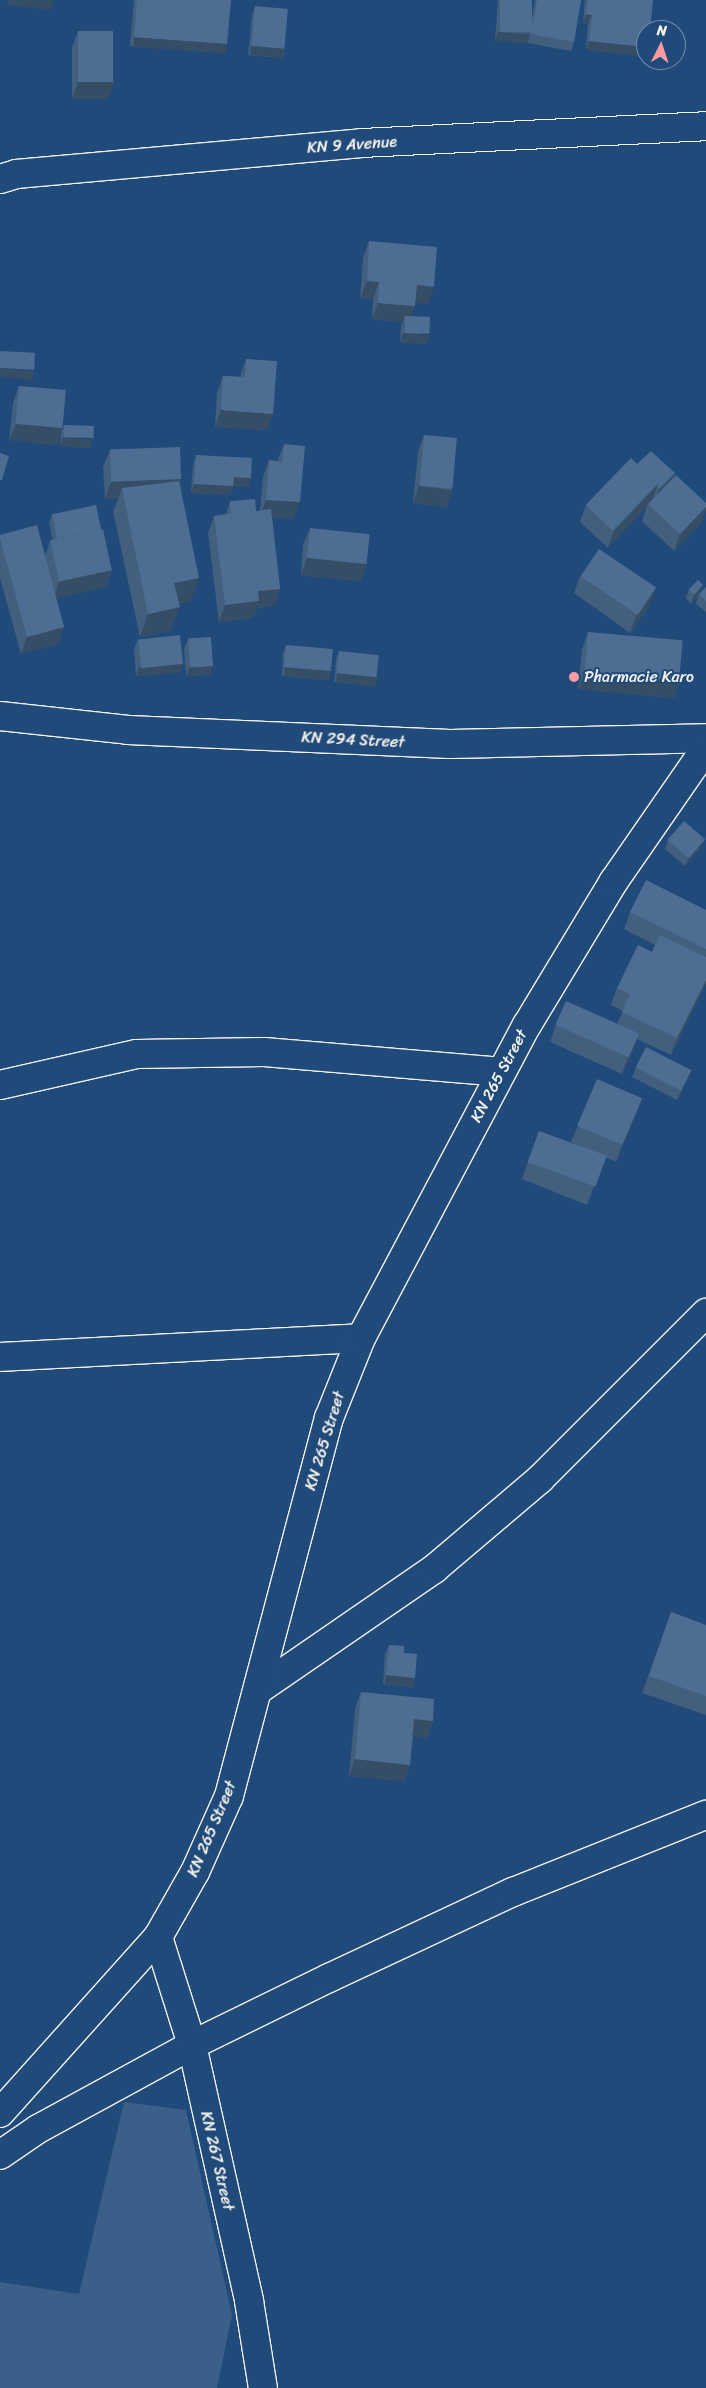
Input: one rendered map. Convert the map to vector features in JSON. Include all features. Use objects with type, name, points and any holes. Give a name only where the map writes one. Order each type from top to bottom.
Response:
[{"type":"street","name":"KN 9 Avenue","points":[[0,179],[16,174],[362,142],[706,126]]},
{"type":"street","name":"KN 294 Street","points":[[0,716],[128,730],[450,744],[706,738]]},
{"type":"street","name":"KN 265 Street","points":[[0,2113],[158,1937],[195,1872],[230,1796],[329,1418],[361,1338],[501,1072],[614,881],[706,748]]},
{"type":"street","points":[[0,1085],[147,1054],[264,1052],[501,1072]]},
{"type":"street","points":[[258,1690],[434,1569],[540,1479],[706,1313]]},
{"type":"street","points":[[0,1357],[361,1338]]},
{"type":"street","points":[[0,2155],[38,2129],[192,2045],[513,1892],[706,1815]]},
{"type":"street","name":"KN 267 Street","points":[[158,1937],[192,2045],[249,2300],[263,2388]]},
{"type":"shaded area","points":[[124,2102],[186,2110],[232,2315],[217,2388],[0,2388],[0,2282],[79,2294]]},
{"type":"building","points":[[137,0],[231,0],[227,44],[134,37]]},
{"type":"building","points":[[500,0],[532,0],[532,32],[500,32]]},
{"type":"building","points":[[537,0],[581,0],[574,42],[531,34]]},
{"type":"building","points":[[588,0],[653,0],[651,20],[636,20],[636,46],[589,41],[592,15],[586,14]]},
{"type":"building","points":[[255,6],[288,9],[284,49],[252,46]]},
{"type":"building","points":[[78,31],[113,31],[113,82],[78,82]]},
{"type":"building","points":[[369,241],[437,247],[434,287],[417,285],[415,306],[378,303],[379,282],[367,281]]},
{"type":"building","points":[[405,316],[430,317],[429,334],[404,333]]},
{"type":"building","points":[[0,351],[35,353],[34,370],[0,368]]},
{"type":"building","points":[[246,359],[277,361],[273,414],[221,410],[223,376],[245,377]]},
{"type":"building","points":[[19,386],[66,390],[63,428],[16,424]]},
{"type":"building","points":[[64,425],[94,426],[94,438],[64,437]]},
{"type":"building","points":[[424,435],[457,438],[452,489],[420,486]]},
{"type":"building","points":[[284,444],[305,446],[300,502],[266,500],[269,460],[282,462]]},
{"type":"building","points":[[180,447],[181,479],[111,481],[110,449]]},
{"type":"building","points":[[651,451],[675,473],[659,489],[657,487],[658,484],[637,464]]},
{"type":"building","points":[[0,453],[9,456],[2,480],[0,480]]},
{"type":"building","points":[[196,455],[252,458],[251,478],[234,477],[233,486],[194,484]]},
{"type":"building","points":[[631,458],[658,484],[612,530],[586,505]]},
{"type":"building","points":[[676,475],[706,503],[706,507],[680,534],[648,504]]},
{"type":"building","points":[[179,481],[199,578],[174,583],[180,607],[148,614],[122,488]]},
{"type":"building","points":[[255,499],[256,511],[271,509],[280,589],[258,591],[259,601],[225,605],[214,516],[231,514],[230,501]]},
{"type":"building","points":[[96,505],[101,529],[57,539],[52,514]]},
{"type":"building","points":[[37,525],[64,627],[27,637],[0,535]]},
{"type":"building","points":[[310,528],[370,534],[367,564],[307,558]]},
{"type":"building","points":[[103,529],[112,570],[59,581],[50,540]]},
{"type":"building","points":[[599,549],[656,588],[638,615],[581,576]]},
{"type":"building","points":[[698,580],[703,585],[694,595],[689,589]]},
{"type":"building","points":[[706,587],[706,601],[699,594]]},
{"type":"building","points":[[588,632],[683,640],[679,681],[584,673]]},
{"type":"building","points":[[180,635],[183,664],[141,668],[138,639]]},
{"type":"building","points":[[211,637],[213,666],[190,668],[188,639]]},
{"type":"building","points":[[286,645],[333,649],[331,671],[284,667]]},
{"type":"building","points":[[339,651],[379,655],[376,677],[337,673]]},
{"type":"building","points":[[684,821],[705,839],[689,858],[668,840]]},
{"type":"building","points":[[646,880],[706,910],[706,949],[630,912]]},
{"type":"building","points":[[660,935],[706,957],[706,980],[677,1038],[622,1012],[630,994],[617,988],[638,945],[652,952]]},
{"type":"building","points":[[566,1001],[639,1034],[629,1057],[555,1025]]},
{"type":"building","points":[[646,1047],[691,1070],[681,1091],[636,1067]]},
{"type":"building","points":[[597,1079],[642,1098],[622,1145],[577,1126]]},
{"type":"building","points":[[539,1131],[607,1156],[595,1187],[528,1162]]},
{"type":"building","points":[[671,1612],[706,1625],[706,1696],[649,1676]]},
{"type":"building","points":[[389,1645],[404,1646],[404,1653],[417,1654],[415,1678],[386,1675]]},
{"type":"building","points":[[361,1692],[434,1699],[433,1721],[414,1719],[410,1765],[355,1759]]},
{"type":"place","name":"Pharmacie Karo","points":[[574,677]]}]
